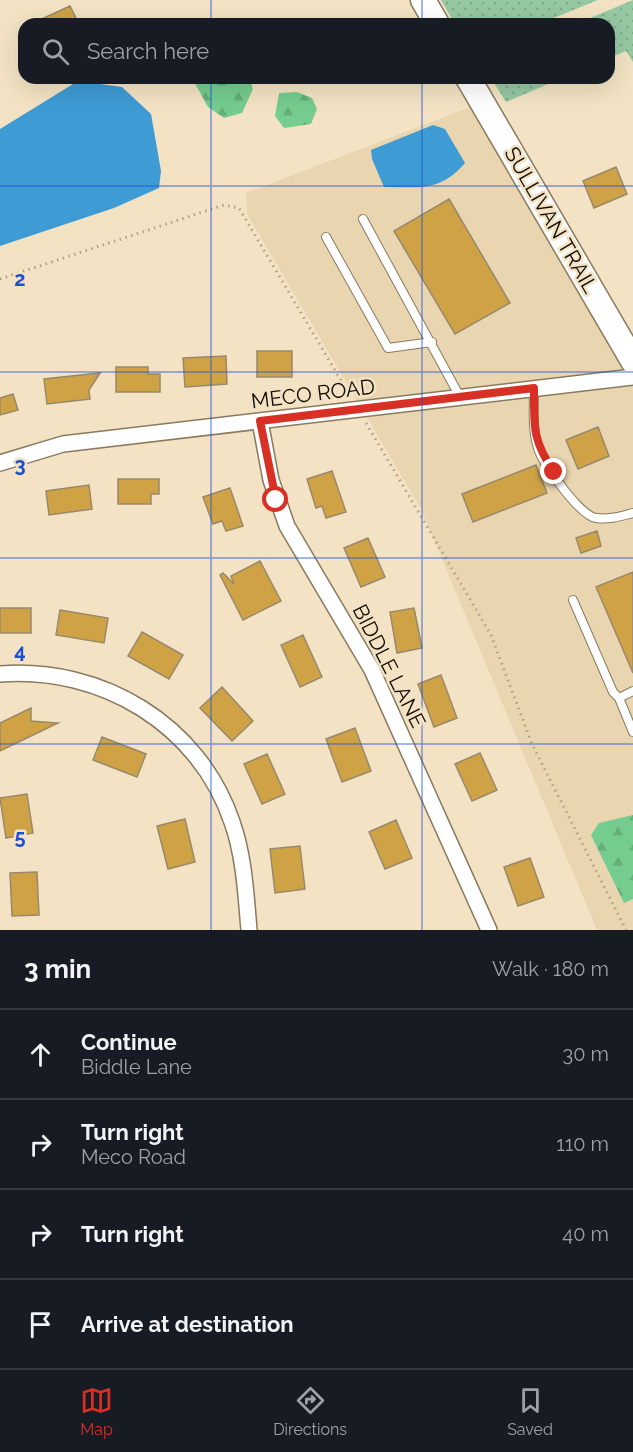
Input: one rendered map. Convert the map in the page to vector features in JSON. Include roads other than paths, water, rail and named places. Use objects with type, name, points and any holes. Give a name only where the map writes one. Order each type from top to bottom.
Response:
[{"type":"main road","points":[[423,0],[434,18]]},
{"type":"main road","name":"SULLIVAN TRAIL","points":[[471,84],[633,361]]},
{"type":"street","name":"MECO ROAD","points":[[0,463],[63,444],[633,377]]},
{"type":"street","name":"BIDDLE LANE","points":[[260,421],[271,480],[287,526],[372,670],[489,930]]},
{"type":"street","points":[[0,674],[47,673],[80,679],[106,689],[166,726],[195,753],[214,783],[232,822],[249,930]]},
{"type":"lane","points":[[363,219],[460,397]]},
{"type":"lane","points":[[326,237],[388,348],[432,342]]},
{"type":"lane","points":[[534,388],[534,426],[538,450],[578,507],[594,518],[614,518],[633,513]]},
{"type":"lane","points":[[573,600],[633,732]]},
{"type":"lane","points":[[619,698],[633,691]]},
{"type":"water","points":[[73,84],[122,87],[151,114],[161,171],[159,188],[114,208],[0,246],[0,129]]},
{"type":"water","points":[[433,125],[445,129],[465,163],[447,179],[429,186],[384,187],[372,159],[371,150]]}]
